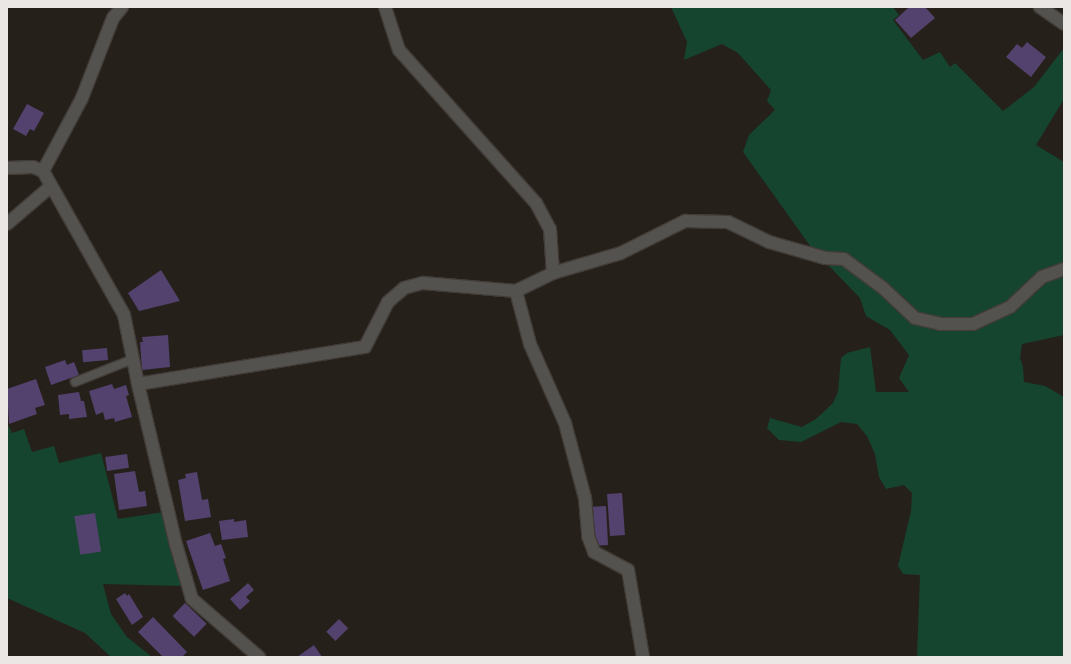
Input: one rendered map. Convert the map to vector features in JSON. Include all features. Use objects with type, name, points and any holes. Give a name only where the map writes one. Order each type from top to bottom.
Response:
[{"type":"street","points":[[43,171],[82,98],[113,18],[122,7]]},
{"type":"street","points":[[386,7],[399,50],[536,203],[550,228],[552,273]]},
{"type":"street","points":[[1040,7],[1064,24]]},
{"type":"street","points":[[7,168],[33,167],[43,171],[50,187],[124,315],[138,384],[180,562],[192,599],[259,657]]},
{"type":"street","points":[[7,224],[50,187]]},
{"type":"street","points":[[138,384],[365,347],[388,302],[404,288],[423,283],[516,291],[552,273],[621,253],[685,221],[728,222],[769,242],[825,258],[844,259],[883,288],[915,318],[940,324],[973,324],[1010,307],[1042,277],[1064,269]]},
{"type":"street","points":[[516,291],[530,344],[565,422],[585,498],[588,536],[594,552],[628,570],[643,657]]},
{"type":"lane","points":[[75,382],[133,359]]},
{"type":"green space","points":[[671,7],[893,7],[899,15],[893,20],[923,60],[940,52],[950,67],[955,63],[1003,111],[1034,87],[1064,48],[1064,99],[1036,145],[1064,162],[1064,335],[1022,344],[1020,358],[1023,367],[1024,382],[1045,386],[1064,397],[1064,657],[917,657],[920,575],[903,574],[898,566],[911,511],[912,493],[904,485],[886,489],[879,477],[875,454],[867,436],[857,424],[841,422],[801,442],[779,440],[767,428],[770,418],[802,427],[816,419],[833,403],[838,392],[841,358],[847,353],[870,347],[876,392],[909,392],[899,378],[909,355],[890,330],[866,316],[860,298],[829,266],[809,256],[813,250],[743,152],[749,135],[775,110],[767,101],[771,90],[738,53],[722,44],[684,60],[687,42]]},
{"type":"green space","points":[[7,423],[12,433],[24,429],[32,452],[54,446],[59,463],[101,453],[118,519],[164,512],[183,586],[103,584],[111,614],[127,637],[152,657],[111,657],[85,633],[7,598]]},
{"type":"building","points":[[909,7],[925,7],[935,18],[911,38],[895,20]]},
{"type":"building","points":[[1027,42],[1046,57],[1031,77],[1006,57],[1017,44],[1022,48]]},
{"type":"building","points":[[27,104],[44,113],[34,131],[30,129],[26,136],[13,129]]},
{"type":"building","points":[[161,270],[180,301],[139,311],[128,293]]},
{"type":"building","points":[[168,335],[170,367],[142,370],[140,342],[143,342],[142,337]]},
{"type":"building","points":[[107,348],[108,360],[83,362],[82,350]]},
{"type":"building","points":[[65,360],[67,365],[74,362],[79,375],[51,385],[45,367]]},
{"type":"building","points":[[36,379],[45,405],[35,408],[37,414],[9,424],[7,389]]},
{"type":"building","points":[[112,384],[114,389],[126,385],[129,395],[126,396],[132,417],[115,422],[114,418],[105,420],[103,412],[96,415],[89,391]]},
{"type":"building","points":[[79,392],[81,401],[84,401],[87,417],[69,419],[69,414],[60,415],[58,395]]},
{"type":"building","points":[[127,454],[129,468],[107,471],[105,457]]},
{"type":"building","points":[[135,471],[139,492],[145,491],[147,506],[119,510],[114,474]]},
{"type":"building","points":[[197,472],[202,500],[208,499],[211,517],[185,521],[178,480],[186,478],[185,474]]},
{"type":"building","points":[[622,493],[625,535],[610,536],[607,494]]},
{"type":"building","points":[[606,506],[608,545],[595,546],[593,507]]},
{"type":"building","points":[[95,513],[101,552],[80,555],[74,516]]},
{"type":"building","points":[[234,519],[234,522],[246,520],[248,537],[222,540],[219,521]]},
{"type":"building","points":[[210,533],[215,546],[221,544],[226,558],[223,559],[230,581],[203,590],[186,541]]},
{"type":"building","points":[[248,583],[254,590],[246,597],[250,601],[240,610],[230,599]]},
{"type":"building","points":[[125,593],[127,596],[129,594],[143,617],[132,625],[116,599]]},
{"type":"building","points":[[185,603],[207,624],[194,637],[172,616]]},
{"type":"building","points":[[153,617],[187,652],[182,657],[163,657],[138,632]]},
{"type":"building","points":[[339,619],[348,628],[335,641],[326,632]]},
{"type":"building","points":[[314,645],[322,657],[297,657]]}]
